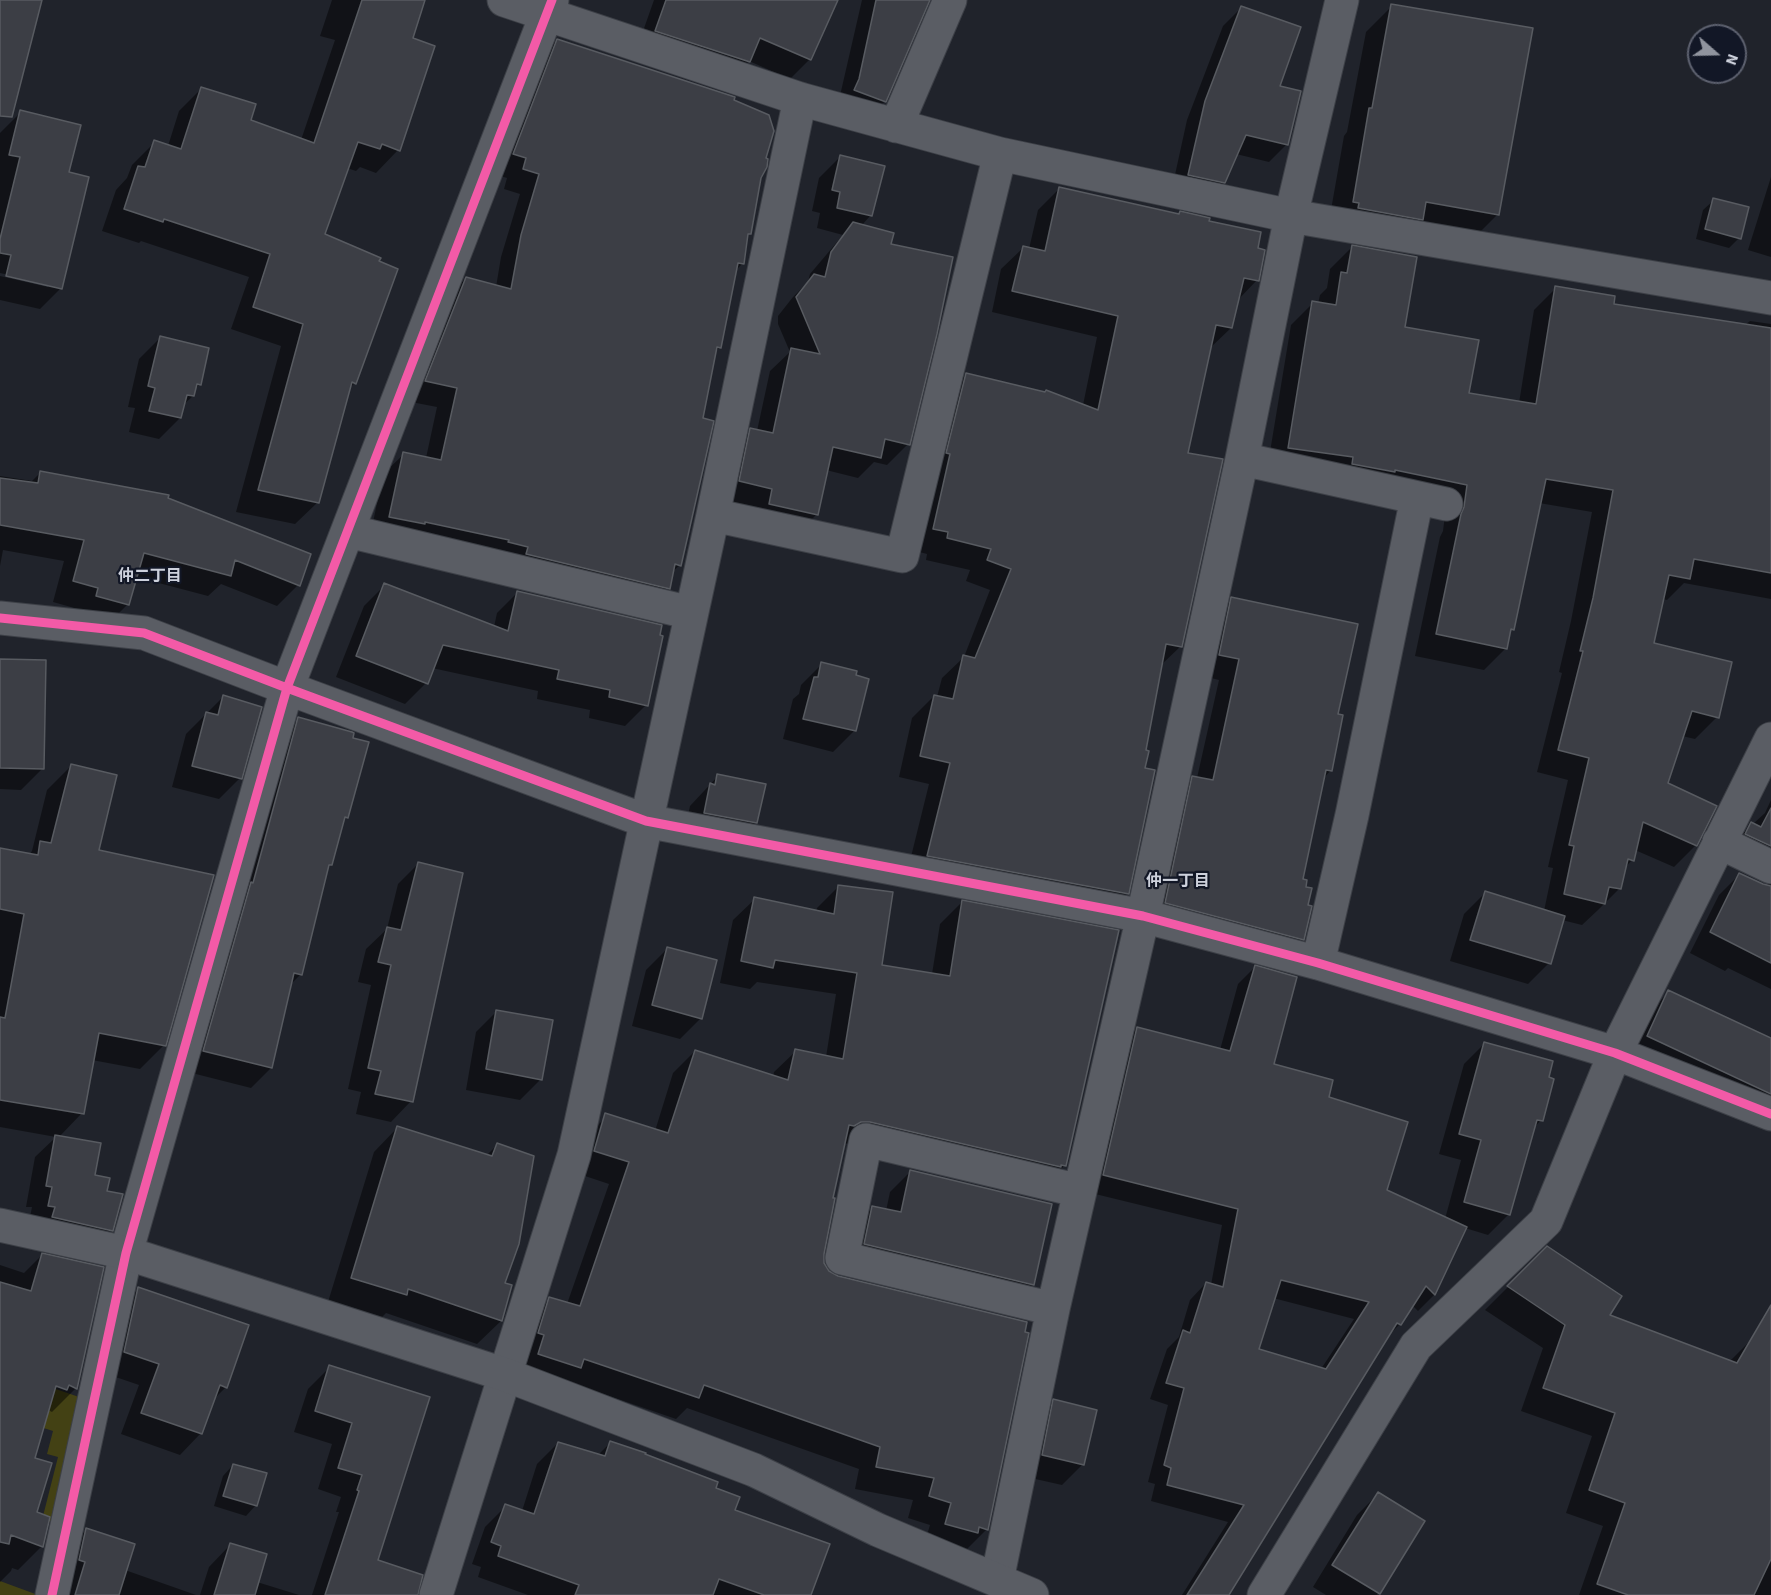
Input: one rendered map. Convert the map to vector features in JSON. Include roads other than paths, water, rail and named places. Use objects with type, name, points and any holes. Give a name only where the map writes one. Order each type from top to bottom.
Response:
[{"type":"street","points":[[504,0],[549,7],[800,99],[1000,154],[1291,216],[1771,298]]},
{"type":"street","points":[[896,126],[950,0]]},
{"type":"street","points":[[997,1580],[1053,1309],[1143,916],[1242,459],[1291,216],[1342,0]]},
{"type":"street","points":[[52,1595],[126,1253],[286,688],[480,191],[549,7]]},
{"type":"street","points":[[436,1595],[574,1155],[714,515],[800,99]]},
{"type":"street","points":[[714,515],[902,556],[1000,154]]},
{"type":"street","points":[[1242,459],[1431,501],[1317,963]]},
{"type":"street","points":[[348,531],[691,613]]},
{"type":"street","points":[[0,618],[144,633],[646,821],[1143,916],[1317,963],[1615,1053],[1771,1114]]},
{"type":"street","points":[[1264,1595],[1416,1346],[1546,1221],[1615,1053],[1719,842],[1768,751]]},
{"type":"street","points":[[1719,842],[1771,867]]},
{"type":"street","points":[[1053,1309],[842,1258],[866,1140],[1080,1191]]},
{"type":"street","points":[[0,1225],[126,1253],[506,1375],[754,1470],[878,1530],[1032,1595]]},
{"type":"district","name":"仲二丁目","points":[[150,577]]},
{"type":"district","name":"仲一丁目","points":[[1178,882]]}]
